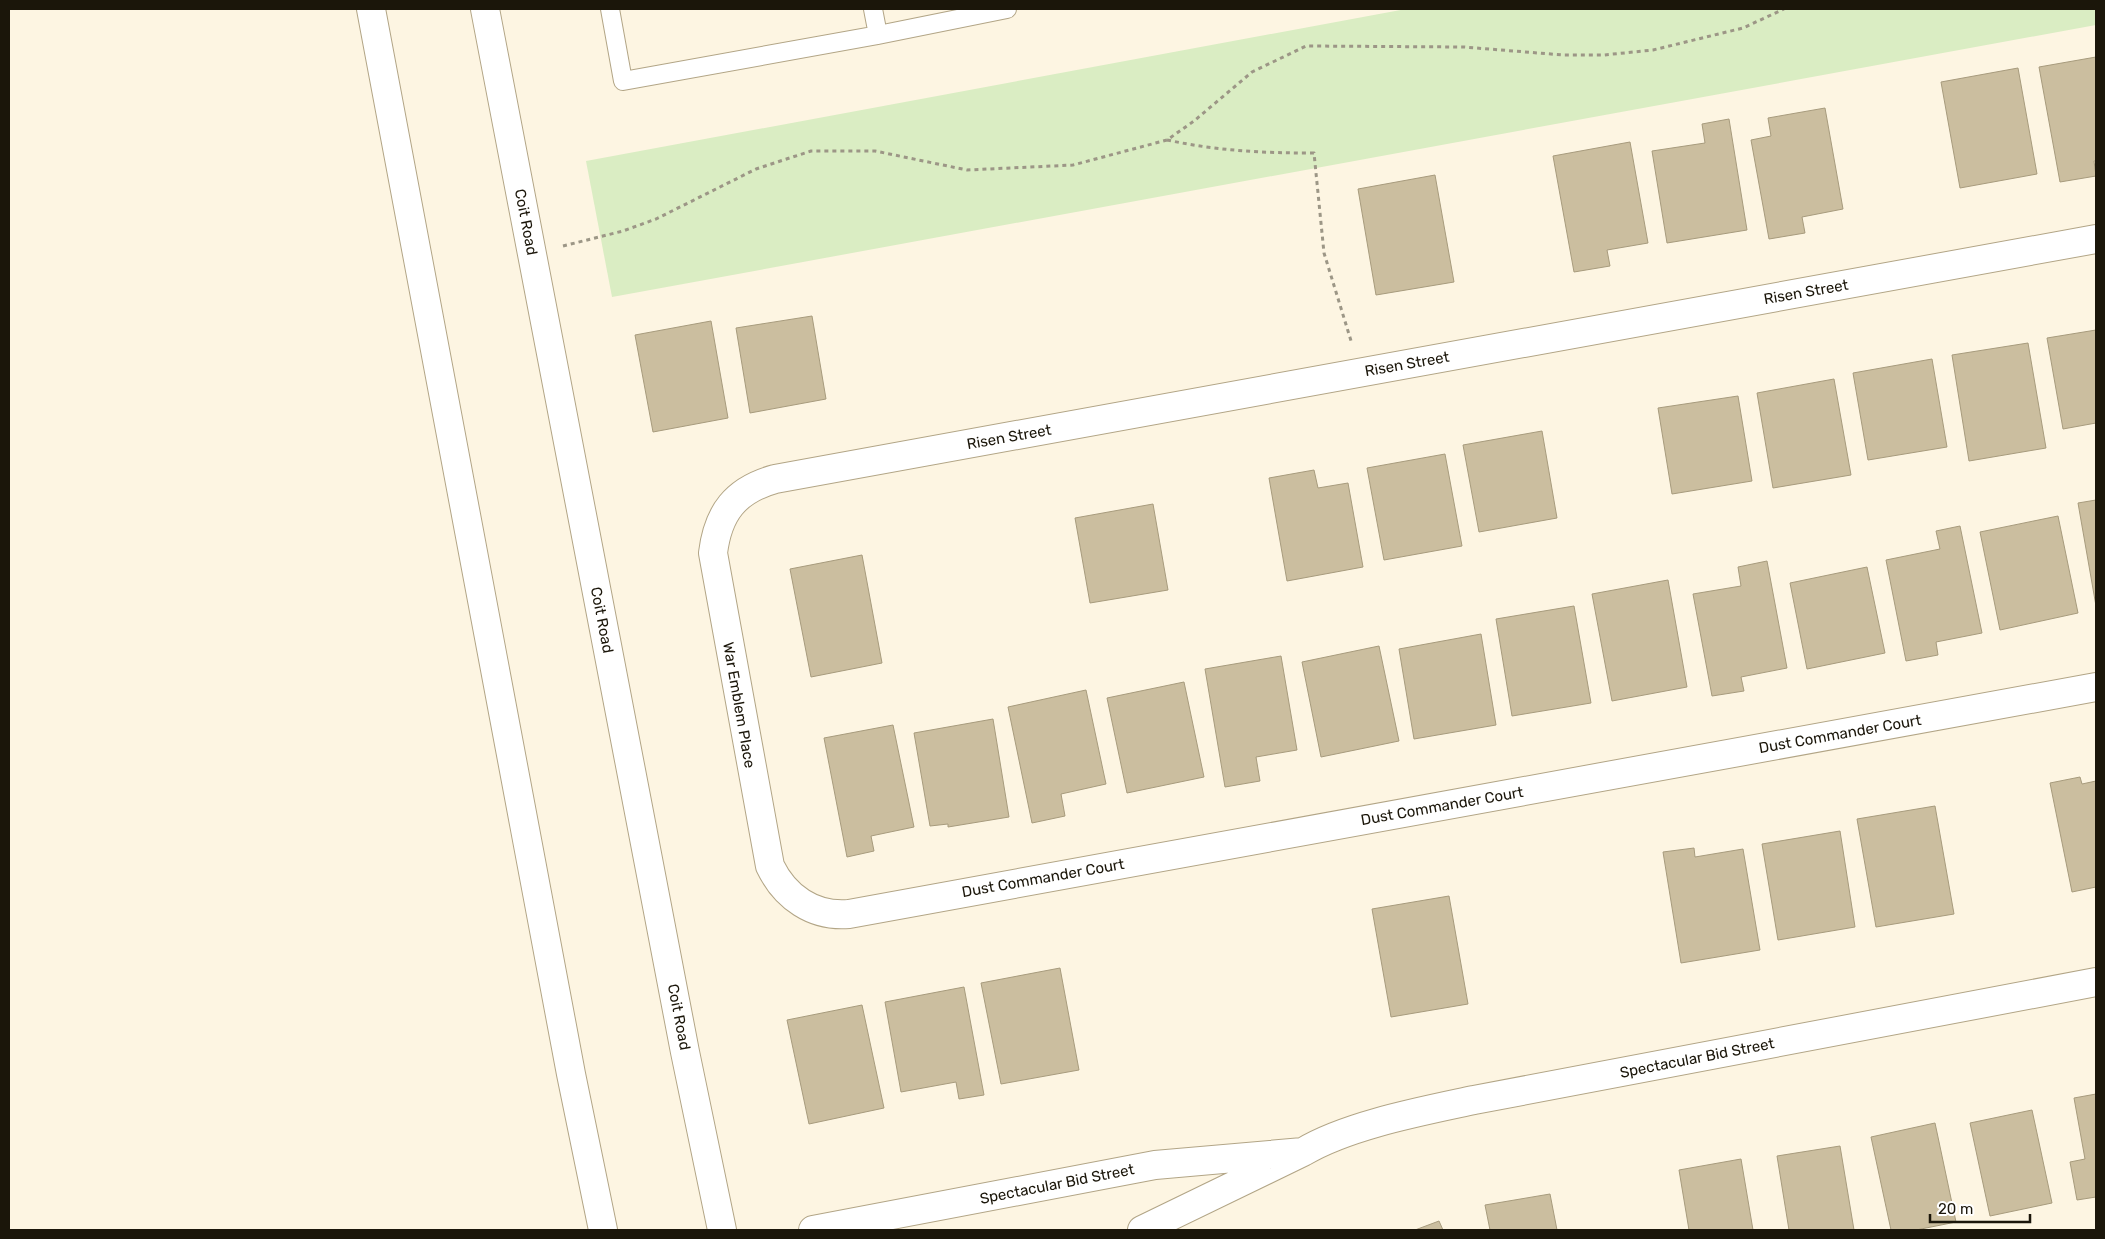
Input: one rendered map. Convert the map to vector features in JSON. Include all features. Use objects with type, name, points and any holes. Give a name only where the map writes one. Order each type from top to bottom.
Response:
[{"type":"street","points":[[371,9],[571,1074],[603,1230]]},
{"type":"street","name":"Coit Road","points":[[485,9],[722,1230]]},
{"type":"street","name":"Risen Street","points":[[727,509],[748,490],[776,479],[2096,239]]},
{"type":"street","name":"War Emblem Place","points":[[727,509],[715,535],[714,568],[767,856],[776,878],[791,896]]},
{"type":"street","name":"Dust Commander Court","points":[[791,896],[812,909],[830,914],[850,914],[2096,687]]},
{"type":"street","name":"Spectacular Bid Street","points":[[1142,1230],[1303,1152],[1319,1142],[1388,1120],[1466,1102],[2096,982]]},
{"type":"street","name":"Spectacular Bid Street","points":[[813,1230],[1155,1165],[1303,1152]]},
{"type":"lane","points":[[610,9],[623,81],[878,35],[1007,9]]},
{"type":"lane","points":[[873,9],[878,35]]},
{"type":"path","points":[[563,246],[624,231],[656,219],[756,169],[811,151],[876,150],[968,170],[1072,165],[1167,140],[1194,121],[1252,72],[1306,46],[1464,47],[1563,55],[1604,55],[1653,50],[1743,28],[1784,9]]},
{"type":"path","points":[[1167,140],[1208,149],[1252,153],[1314,153],[1324,252],[1353,347],[1363,372]]},
{"type":"green space","points":[[1406,9],[2096,9],[2096,25],[612,297],[586,161]]},
{"type":"building","points":[[2096,57],[2096,161],[2094,161],[2096,176],[2060,182],[2039,67]]},
{"type":"building","points":[[2018,68],[2037,174],[1960,188],[1941,82]]},
{"type":"building","points":[[1825,108],[1843,209],[1802,217],[1805,233],[1769,239],[1751,140],[1771,136],[1768,118]]},
{"type":"building","points":[[1729,119],[1747,230],[1667,243],[1652,151],[1705,143],[1702,124]]},
{"type":"building","points":[[1630,142],[1648,243],[1607,250],[1610,266],[1574,272],[1553,156]]},
{"type":"building","points":[[1435,175],[1454,282],[1376,295],[1358,189]]},
{"type":"building","points":[[812,316],[826,399],[750,413],[736,328]]},
{"type":"building","points":[[711,321],[728,418],[653,432],[635,335]]},
{"type":"building","points":[[2096,330],[2096,423],[2063,429],[2047,338]]},
{"type":"building","points":[[2028,343],[2046,448],[1969,461],[1952,355]]},
{"type":"building","points":[[1932,359],[1947,447],[1868,460],[1853,373]]},
{"type":"building","points":[[1834,379],[1851,475],[1773,488],[1757,393]]},
{"type":"building","points":[[1738,396],[1752,481],[1672,494],[1658,408]]},
{"type":"building","points":[[1542,431],[1557,518],[1479,532],[1463,445]]},
{"type":"building","points":[[1445,454],[1462,546],[1384,560],[1367,468]]},
{"type":"building","points":[[1314,470],[1318,488],[1348,483],[1363,567],[1287,581],[1269,478]]},
{"type":"building","points":[[2096,500],[2096,606],[2078,503]]},
{"type":"building","points":[[1153,504],[1168,590],[1090,603],[1075,518]]},
{"type":"building","points":[[2058,516],[2078,613],[2000,630],[1980,532]]},
{"type":"building","points":[[1960,526],[1982,633],[1936,642],[1938,655],[1906,661],[1886,560],[1940,549],[1936,531]]},
{"type":"building","points":[[862,555],[882,663],[811,677],[790,569]]},
{"type":"building","points":[[1767,561],[1787,668],[1741,677],[1744,691],[1712,696],[1693,594],[1741,586],[1738,567]]},
{"type":"building","points":[[1867,567],[1885,653],[1807,669],[1790,583]]},
{"type":"building","points":[[1668,580],[1687,687],[1612,701],[1592,594]]},
{"type":"building","points":[[1574,606],[1591,703],[1512,716],[1496,619]]},
{"type":"building","points":[[1481,634],[1496,725],[1414,739],[1399,649]]},
{"type":"building","points":[[1379,646],[1399,741],[1321,757],[1302,662]]},
{"type":"building","points":[[1281,656],[1297,750],[1256,757],[1260,781],[1225,787],[1205,669]]},
{"type":"building","points":[[1184,682],[1204,777],[1127,793],[1107,698]]},
{"type":"building","points":[[1086,690],[1106,784],[1061,794],[1065,816],[1032,823],[1008,707]]},
{"type":"building","points":[[993,719],[1009,817],[948,827],[948,824],[930,826],[914,733]]},
{"type":"building","points":[[893,725],[914,827],[871,836],[874,851],[847,857],[824,738]]},
{"type":"building","points":[[2080,777],[2082,784],[2096,781],[2096,887],[2072,892],[2050,783]]},
{"type":"building","points":[[1935,806],[1954,914],[1876,927],[1857,819]]},
{"type":"building","points":[[1840,831],[1855,927],[1778,940],[1762,844]]},
{"type":"building","points":[[1694,848],[1695,857],[1743,849],[1760,950],[1681,963],[1663,852]]},
{"type":"building","points":[[1449,896],[1468,1004],[1391,1017],[1372,909]]},
{"type":"building","points":[[1060,968],[1079,1070],[1001,1084],[981,983]]},
{"type":"building","points":[[964,987],[984,1095],[959,1099],[956,1082],[901,1092],[885,1002]]},
{"type":"building","points":[[862,1005],[884,1108],[809,1124],[787,1020]]},
{"type":"building","points":[[2096,1094],[2096,1197],[2077,1200],[2070,1162],[2085,1159],[2074,1098]]},
{"type":"building","points":[[2032,1110],[2052,1203],[1990,1216],[1970,1123]]},
{"type":"building","points":[[1935,1123],[1956,1222],[1916,1230],[1891,1230],[1871,1137]]},
{"type":"building","points":[[1840,1146],[1854,1230],[1789,1230],[1777,1156]]},
{"type":"building","points":[[1741,1159],[1753,1230],[1689,1230],[1679,1170]]},
{"type":"building","points":[[1550,1194],[1557,1230],[1490,1230],[1485,1205]]},
{"type":"building","points":[[1439,1221],[1443,1230],[1415,1230]]}]
